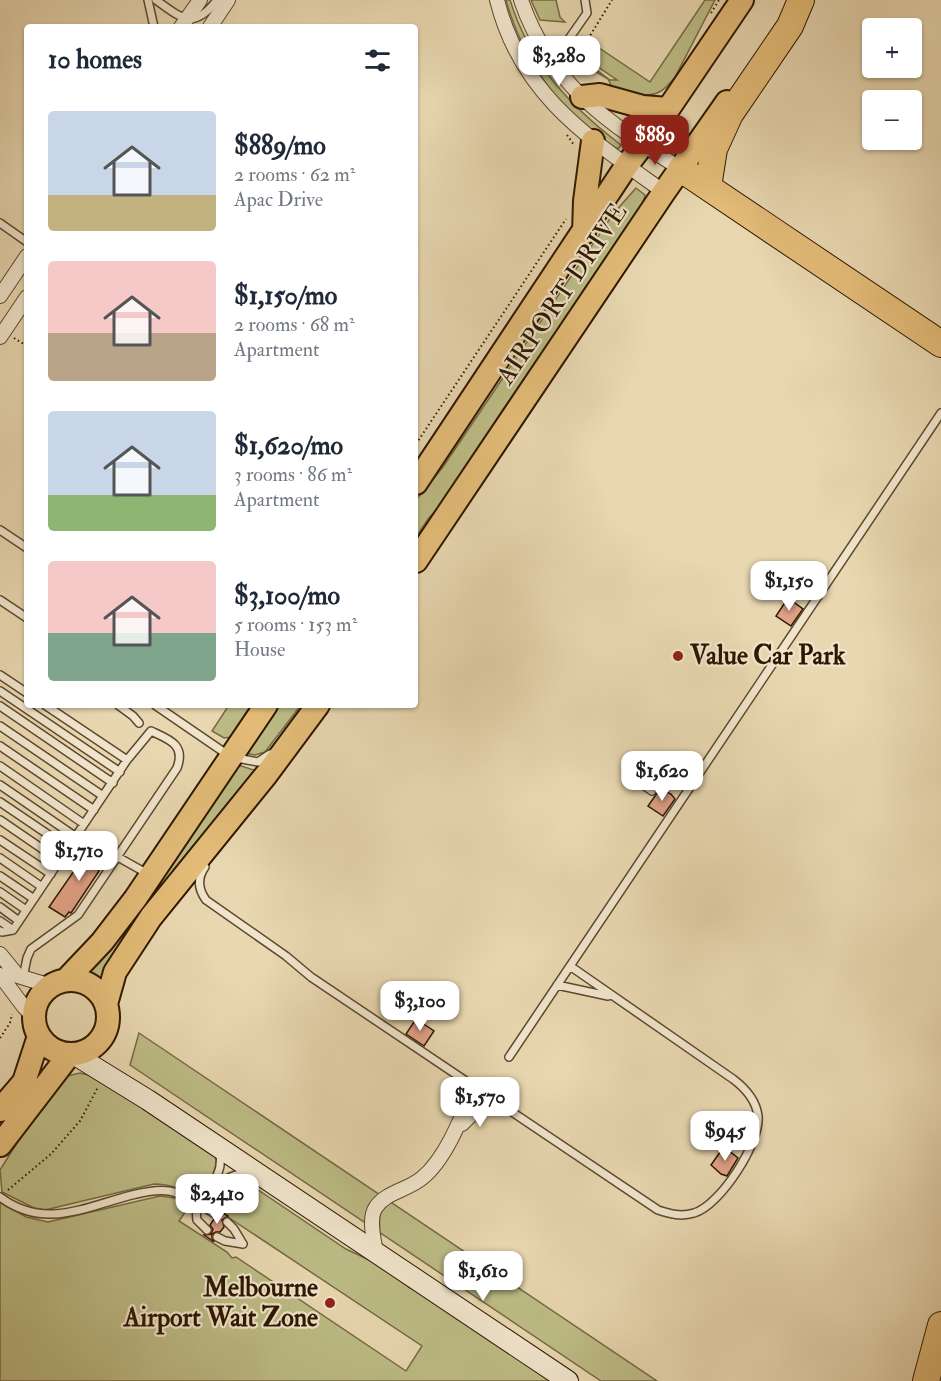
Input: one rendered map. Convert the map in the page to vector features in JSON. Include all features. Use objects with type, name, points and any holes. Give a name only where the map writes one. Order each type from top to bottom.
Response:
[{"type":"highway","points":[[708,187],[714,149],[730,114],[790,26],[799,0]]},
{"type":"highway","points":[[681,169],[941,344]]},
{"type":"highway","points":[[926,1381],[941,1324]]},
{"type":"main road","name":"AIRPORT DRIVE","points":[[418,558],[664,192],[799,0]]},
{"type":"main road","name":"AIRPORT DRIVE","points":[[419,473],[740,2]]},
{"type":"main road","points":[[582,97],[600,95],[643,107],[668,109]]},
{"type":"main road","points":[[584,233],[585,201],[593,141]]},
{"type":"main road","points":[[0,1110],[24,1082],[36,1027],[36,1005],[42,994],[59,983],[102,942],[151,876],[265,708]]},
{"type":"main road","points":[[106,1004],[115,972],[151,917],[266,775],[310,708]]},
{"type":"main road","points":[[0,1145],[72,1055],[90,1049],[104,1034],[108,1014],[106,1004],[97,990],[75,980],[59,983]]},
{"type":"main road","points":[[36,1027],[49,1047],[72,1055]]},
{"type":"street","points":[[184,22],[200,0]]},
{"type":"street","points":[[212,24],[228,0]]},
{"type":"street","points":[[497,0],[509,35],[532,77],[561,112],[593,141],[664,192]]},
{"type":"street","points":[[521,0],[532,29],[565,80],[582,97],[643,145],[681,169]]},
{"type":"street","points":[[0,296],[24,260]]},
{"type":"street","points":[[5,336],[24,302]]},
{"type":"street","points":[[0,954],[23,978],[59,983]]},
{"type":"street","points":[[0,975],[36,1027]]},
{"type":"street","points":[[72,1055],[106,1073],[568,1381]]},
{"type":"street","points":[[376,1253],[372,1220],[376,1207],[386,1198],[423,1178],[453,1134],[474,1087]]},
{"type":"street","points":[[453,1134],[474,1112],[494,1101]]},
{"type":"lane","points":[[148,0],[153,24]]},
{"type":"lane","points":[[156,0],[184,22],[205,14],[217,0]]},
{"type":"lane","points":[[552,63],[587,13],[585,0]]},
{"type":"lane","points":[[0,223],[24,240]]},
{"type":"lane","points":[[509,1057],[941,413]]},
{"type":"lane","points":[[418,546],[442,521]]},
{"type":"lane","points":[[0,530],[24,546]]},
{"type":"lane","points":[[0,600],[24,616]]},
{"type":"lane","points":[[0,675],[24,691]]},
{"type":"lane","points":[[0,691],[24,707]]},
{"type":"lane","points":[[0,706],[112,783]]},
{"type":"lane","points":[[25,708],[120,772]]},
{"type":"lane","points":[[49,708],[127,760]]},
{"type":"lane","points":[[122,708],[139,723]]},
{"type":"lane","points":[[159,708],[231,757],[258,762],[277,745]]},
{"type":"lane","points":[[0,726],[103,796]]},
{"type":"lane","points":[[0,931],[13,930],[127,760],[151,730],[176,744],[180,756],[177,768],[75,919],[31,949],[23,978]]},
{"type":"lane","points":[[0,746],[94,810]]},
{"type":"lane","points":[[0,766],[84,824]]},
{"type":"lane","points":[[626,773],[652,791]]},
{"type":"lane","points":[[241,820],[266,775]]},
{"type":"lane","points":[[0,785],[76,837]]},
{"type":"lane","points":[[0,802],[68,848]]},
{"type":"lane","points":[[0,820],[60,861]]},
{"type":"lane","points":[[0,840],[51,874]]},
{"type":"lane","points":[[116,856],[151,876]]},
{"type":"lane","points":[[0,858],[42,887]]},
{"type":"lane","points":[[208,862],[201,872],[199,882],[206,900],[286,956],[311,978],[658,1210],[677,1215],[695,1213],[715,1201],[744,1158],[756,1133],[758,1113],[751,1095],[733,1079],[570,966]]},
{"type":"lane","points":[[0,876],[34,899]]},
{"type":"lane","points":[[0,892],[26,910]]},
{"type":"lane","points":[[0,907],[19,921]]},
{"type":"lane","points":[[0,921],[13,930]]},
{"type":"lane","points":[[557,985],[611,996]]},
{"type":"lane","points":[[207,1230],[197,1220],[198,1204],[220,1171],[219,1148]]},
{"type":"lane","points":[[1,1198],[29,1212],[48,1216],[157,1191],[176,1193],[216,1214],[210,1200],[221,1182],[234,1175],[257,1173]]},
{"type":"lane","points":[[217,1238],[243,1244],[227,1222]]},
{"type":"path","points":[[588,39],[612,0]]},
{"type":"path","points":[[418,441],[568,217]]},
{"type":"path","points":[[5,336],[24,345]]},
{"type":"path","points":[[0,1038],[12,1017],[10,1006]]},
{"type":"path","points":[[1,1198],[14,1184],[45,1161],[80,1121],[106,1073]]},
{"type":"shaded area","points":[[506,0],[510,0],[528,44],[554,82],[602,130],[621,145],[618,149],[598,137],[580,122],[548,86],[523,44]]},
{"type":"shaded area","points":[[531,0],[556,0],[560,17],[565,22],[540,20]]},
{"type":"shaded area","points":[[705,0],[715,0],[675,77],[661,91],[641,95],[641,101],[616,95],[608,79],[586,66],[586,62],[610,80],[617,80],[585,58],[584,38],[650,82]]},
{"type":"shaded area","points":[[636,188],[645,195],[642,207],[451,494],[428,519],[418,534],[418,498],[443,467],[613,214]]},
{"type":"shaded area","points":[[227,708],[255,708],[232,737],[224,738],[212,731]]},
{"type":"shaded area","points":[[273,708],[299,708],[265,752],[249,754],[247,747]]},
{"type":"shaded area","points":[[238,765],[257,771],[102,982],[89,972]]},
{"type":"shaded area","points":[[139,1033],[657,1381],[601,1381],[130,1065]]},
{"type":"shaded area","points":[[80,1073],[96,1077],[215,1156],[214,1174],[203,1192],[194,1197],[176,1188],[154,1184],[45,1210],[34,1208],[2,1192],[0,1170],[27,1127],[67,1076]]},
{"type":"shaded area","points":[[234,1180],[248,1183],[346,1249],[386,1268],[410,1288],[413,1286],[553,1381],[0,1381],[0,1202],[26,1217],[48,1222],[160,1196],[175,1198],[190,1205],[179,1221],[406,1371],[422,1346],[216,1209],[215,1204],[219,1191]]},
{"type":"building","points":[[788,598],[803,609],[791,626],[776,616]]},
{"type":"building","points":[[660,789],[671,794],[675,799],[663,816],[648,806]]},
{"type":"building","points":[[92,845],[107,855],[71,913],[69,912],[65,917],[49,907]]},
{"type":"building","points":[[416,1019],[434,1031],[424,1046],[406,1034]]},
{"type":"building","points":[[723,1148],[738,1158],[727,1176],[711,1165]]},
{"type":"building","points":[[220,1211],[228,1216],[222,1220],[224,1227],[220,1232],[212,1234],[214,1242],[204,1235],[211,1234],[213,1229],[210,1225],[214,1219],[219,1217]]},
{"type":"place","name":"Value Car Park","points":[[678,656]]},
{"type":"place","name":"Melbourne Airport Wait Zone","points":[[330,1303]]}]
